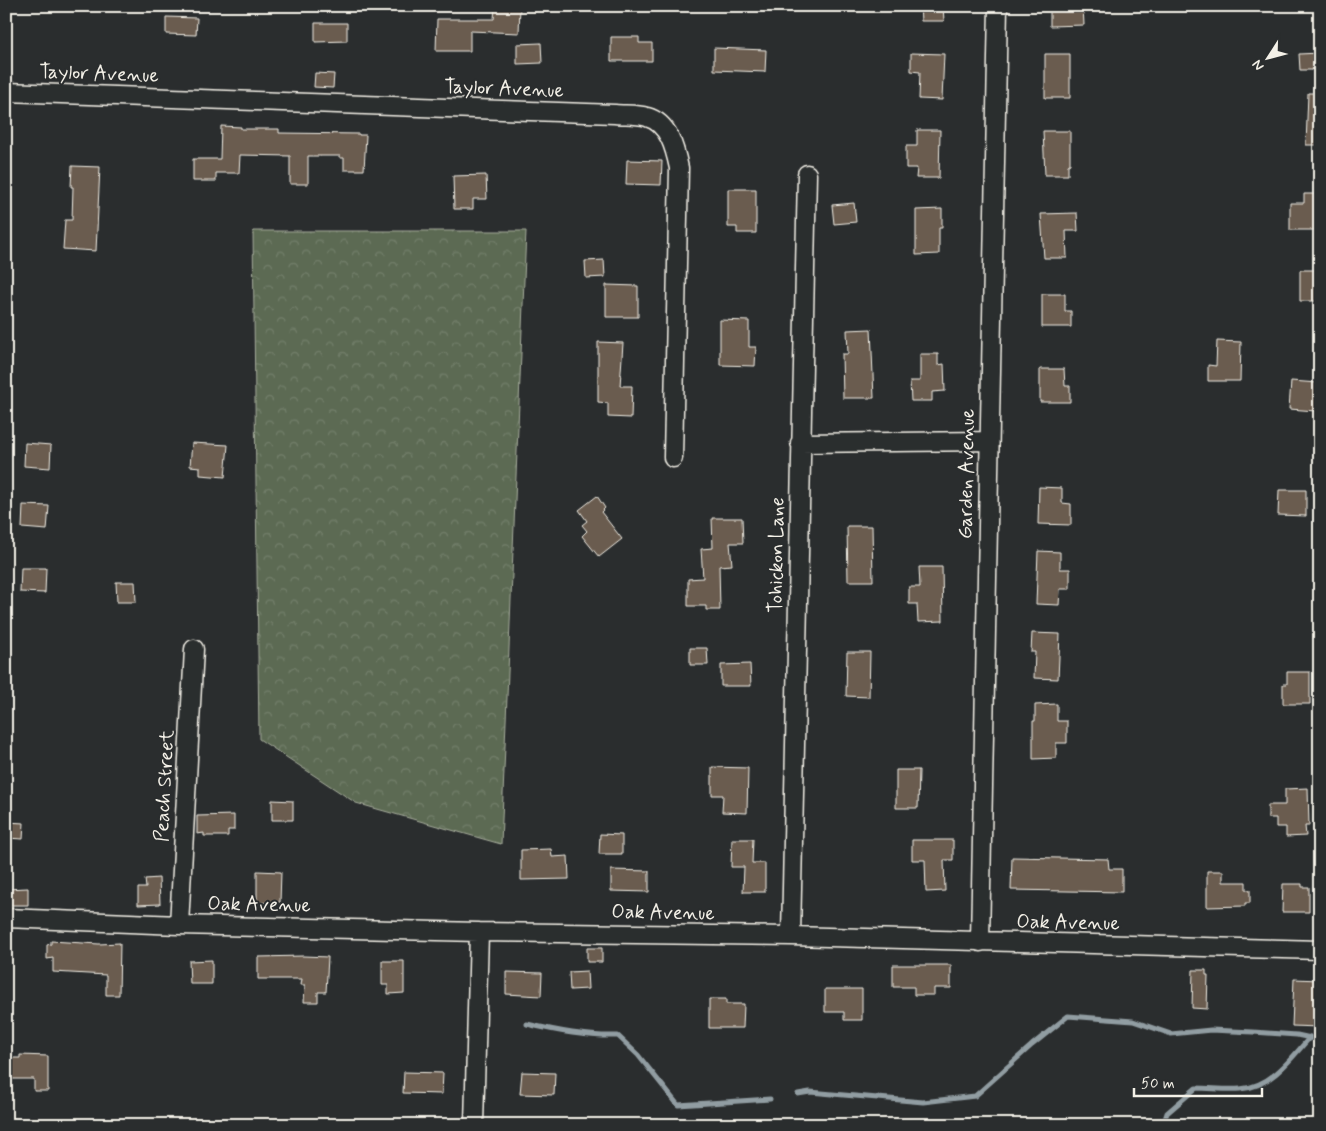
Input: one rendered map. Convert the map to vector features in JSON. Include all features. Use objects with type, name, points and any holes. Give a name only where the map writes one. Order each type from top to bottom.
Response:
[{"type":"street","name":"Garden Avenue","points":[[980,942],[998,6]]},
{"type":"street","name":"Taylor Avenue","points":[[6,92],[615,114],[646,117],[658,122],[666,131],[674,147],[679,168],[673,458]]},
{"type":"street","name":"Tohickon Lane","points":[[791,936],[807,174]]},
{"type":"street","points":[[800,443],[989,440]]},
{"type":"street","name":"Peach Street","points":[[179,925],[194,649]]},
{"type":"street","name":"Oak Avenue","points":[[6,918],[179,925],[479,932],[791,936],[1320,950]]},
{"type":"street","points":[[474,1125],[479,932]]},
{"type":"green space","points":[[253,231],[526,231],[501,844],[356,803],[259,739]]},
{"type":"building","points":[[495,6],[520,6],[519,33],[470,31],[470,51],[436,51],[437,19],[494,19]]},
{"type":"building","points":[[920,6],[943,6],[944,21],[921,21]]},
{"type":"building","points":[[1050,6],[1083,6],[1084,25],[1050,26]]},
{"type":"building","points":[[166,17],[197,18],[196,35],[166,34]]},
{"type":"building","points":[[315,23],[347,23],[347,41],[315,42]]},
{"type":"building","points":[[611,37],[639,37],[639,43],[652,43],[652,61],[611,61]]},
{"type":"building","points":[[541,43],[542,63],[517,64],[517,44]]},
{"type":"building","points":[[714,48],[766,50],[765,72],[714,70]]},
{"type":"building","points":[[911,53],[944,54],[942,100],[919,99],[920,72],[911,71]]},
{"type":"building","points":[[1320,53],[1320,70],[1300,70],[1299,54]]},
{"type":"building","points":[[1045,54],[1070,54],[1070,98],[1045,98]]},
{"type":"building","points":[[315,73],[334,74],[333,88],[314,87]]},
{"type":"building","points":[[1308,93],[1320,93],[1320,145],[1306,145]]},
{"type":"building","points":[[221,126],[241,127],[241,129],[279,129],[279,133],[366,135],[364,170],[344,170],[344,158],[340,158],[340,156],[308,156],[308,184],[290,184],[290,156],[240,155],[239,173],[216,173],[216,181],[193,181],[193,159],[220,159]]},
{"type":"building","points":[[917,130],[940,130],[939,178],[916,178],[917,168],[906,168],[906,146],[917,146]]},
{"type":"building","points":[[1043,131],[1070,131],[1068,175],[1045,175]]},
{"type":"building","points":[[627,160],[662,161],[661,185],[626,184]]},
{"type":"building","points":[[72,166],[100,167],[96,251],[63,249],[65,220],[72,220]]},
{"type":"building","points":[[486,175],[487,199],[473,199],[473,209],[454,209],[453,176]]},
{"type":"building","points":[[728,189],[756,189],[756,233],[737,233],[737,227],[728,227]]},
{"type":"building","points":[[1304,194],[1320,194],[1320,230],[1290,230],[1290,203],[1304,203]]},
{"type":"building","points":[[854,203],[856,222],[834,224],[832,205]]},
{"type":"building","points":[[942,209],[942,228],[939,228],[939,254],[916,255],[916,210]]},
{"type":"building","points":[[1077,213],[1078,231],[1066,231],[1067,258],[1044,258],[1041,214]]},
{"type":"building","points":[[604,260],[605,277],[586,278],[585,261]]},
{"type":"building","points":[[1300,270],[1320,270],[1320,301],[1300,301]]},
{"type":"building","points":[[606,285],[638,286],[638,317],[606,317]]},
{"type":"building","points":[[1042,294],[1065,294],[1065,311],[1071,311],[1071,327],[1042,327]]},
{"type":"building","points":[[720,320],[749,321],[749,347],[756,347],[755,366],[720,365]]},
{"type":"building","points":[[871,329],[874,398],[843,398],[842,354],[848,354],[847,330]]},
{"type":"building","points":[[1217,341],[1241,342],[1240,381],[1208,381],[1208,365],[1216,366]]},
{"type":"building","points":[[598,342],[623,343],[620,386],[632,386],[631,418],[608,417],[608,403],[598,402]]},
{"type":"building","points":[[920,354],[938,354],[938,365],[944,364],[945,391],[932,392],[932,401],[911,401],[910,381],[920,381]]},
{"type":"building","points":[[1040,369],[1064,369],[1065,386],[1070,386],[1070,402],[1040,402]]},
{"type":"building","points":[[1291,381],[1318,383],[1316,411],[1289,409]]},
{"type":"building","points":[[25,443],[51,445],[50,468],[24,466]]},
{"type":"building","points":[[192,443],[228,445],[225,477],[200,475],[200,467],[190,466]]},
{"type":"building","points":[[1039,487],[1062,488],[1062,503],[1071,504],[1071,525],[1038,524]]},
{"type":"building","points":[[1279,490],[1306,490],[1306,516],[1278,515]]},
{"type":"building","points":[[597,496],[605,508],[601,512],[622,539],[599,557],[582,536],[587,531],[582,525],[587,521],[579,510]]},
{"type":"building","points":[[23,505],[49,506],[47,530],[22,528]]},
{"type":"building","points":[[712,518],[742,518],[743,543],[730,543],[732,565],[719,566],[720,610],[706,610],[706,606],[688,606],[688,579],[703,578],[701,549],[713,548]]},
{"type":"building","points":[[847,526],[872,526],[873,581],[848,581]]},
{"type":"building","points":[[1038,551],[1060,552],[1060,569],[1070,569],[1070,589],[1060,589],[1059,605],[1036,604]]},
{"type":"building","points":[[919,567],[942,567],[943,621],[918,622],[917,604],[909,604],[909,587],[920,587]]},
{"type":"building","points":[[21,568],[46,568],[45,593],[20,592]]},
{"type":"building","points":[[116,582],[135,582],[136,602],[117,602]]},
{"type":"building","points":[[1032,633],[1060,634],[1058,679],[1034,678],[1035,652],[1031,652]]},
{"type":"building","points":[[690,648],[707,648],[708,665],[690,665]]},
{"type":"building","points":[[847,652],[870,652],[869,697],[846,696]]},
{"type":"building","points":[[750,664],[751,686],[721,686],[721,665]]},
{"type":"building","points":[[1287,672],[1310,672],[1310,704],[1283,704],[1283,684],[1287,684]]},
{"type":"building","points":[[1057,704],[1057,721],[1067,721],[1067,743],[1056,743],[1056,758],[1033,759],[1035,705]]},
{"type":"building","points":[[712,767],[748,768],[747,813],[722,812],[723,795],[712,795]]},
{"type":"building","points":[[896,770],[919,770],[918,808],[896,808]]},
{"type":"building","points":[[1308,788],[1309,826],[1305,826],[1306,836],[1286,837],[1286,827],[1276,827],[1276,818],[1268,818],[1268,805],[1285,805],[1285,789]]},
{"type":"building","points":[[272,800],[293,801],[293,820],[272,820]]},
{"type":"building","points":[[234,815],[234,830],[228,830],[228,836],[204,836],[204,833],[197,834],[197,816]]},
{"type":"building","points":[[7,822],[24,823],[23,839],[6,838]]},
{"type":"building","points":[[600,834],[622,835],[622,854],[599,854]]},
{"type":"building","points":[[732,839],[753,839],[752,863],[765,863],[765,892],[743,892],[744,867],[731,867]]},
{"type":"building","points":[[912,840],[953,840],[953,860],[944,860],[945,891],[926,892],[925,860],[912,860]]},
{"type":"building","points":[[551,849],[552,857],[568,856],[569,879],[521,880],[521,850]]},
{"type":"building","points":[[1012,857],[1108,859],[1109,869],[1122,869],[1122,892],[1011,890]]},
{"type":"building","points":[[611,870],[649,871],[649,892],[611,891]]},
{"type":"building","points":[[257,871],[281,872],[280,902],[257,903]]},
{"type":"building","points":[[1207,871],[1223,871],[1223,882],[1246,882],[1246,890],[1250,890],[1250,903],[1245,903],[1245,906],[1207,907]]},
{"type":"building","points":[[159,878],[160,904],[138,905],[138,888],[146,888],[145,879]]},
{"type":"building","points":[[1283,884],[1302,884],[1302,887],[1309,887],[1309,912],[1282,912]]},
{"type":"building","points":[[28,888],[28,905],[6,905],[6,889]]},
{"type":"building","points":[[51,941],[99,944],[120,943],[119,995],[106,995],[106,975],[53,972],[53,958],[47,959],[47,945],[51,944]]},
{"type":"building","points":[[587,948],[602,948],[602,962],[587,962]]},
{"type":"building","points":[[258,957],[328,957],[326,992],[318,992],[318,1002],[304,1002],[305,985],[301,985],[302,979],[258,979]]},
{"type":"building","points":[[212,960],[212,984],[190,984],[189,961]]},
{"type":"building","points":[[382,961],[404,961],[404,993],[388,994],[388,985],[382,985]]},
{"type":"building","points":[[893,965],[951,965],[951,988],[934,988],[934,995],[914,995],[914,987],[893,987]]},
{"type":"building","points":[[1193,970],[1206,970],[1206,975],[1208,975],[1207,1009],[1192,1008]]},
{"type":"building","points":[[587,971],[588,989],[570,990],[569,972]]},
{"type":"building","points":[[506,972],[542,973],[541,996],[506,994]]},
{"type":"building","points":[[1294,979],[1320,980],[1319,1027],[1292,1026]]},
{"type":"building","points":[[825,989],[862,989],[862,1020],[844,1020],[844,1012],[825,1012]]},
{"type":"building","points":[[709,999],[726,999],[726,1004],[744,1004],[743,1028],[709,1028]]},
{"type":"building","points":[[20,1055],[48,1056],[48,1091],[34,1091],[34,1079],[9,1079],[9,1058],[20,1058]]},
{"type":"building","points":[[404,1072],[443,1073],[442,1094],[403,1093]]},
{"type":"building","points":[[522,1072],[555,1073],[554,1095],[520,1094]]},
{"type":"waterway","points":[[798,1094],[810,1092],[923,1102],[975,1096],[1068,1016],[1133,1021],[1171,1034],[1211,1030],[1297,1035],[1320,1040]]},
{"type":"waterway","points":[[527,1024],[572,1033],[618,1036],[638,1055],[678,1105],[770,1099]]},
{"type":"waterway","points":[[1163,1125],[1167,1113],[1196,1088],[1240,1089],[1261,1083],[1280,1070],[1310,1037]]}]
